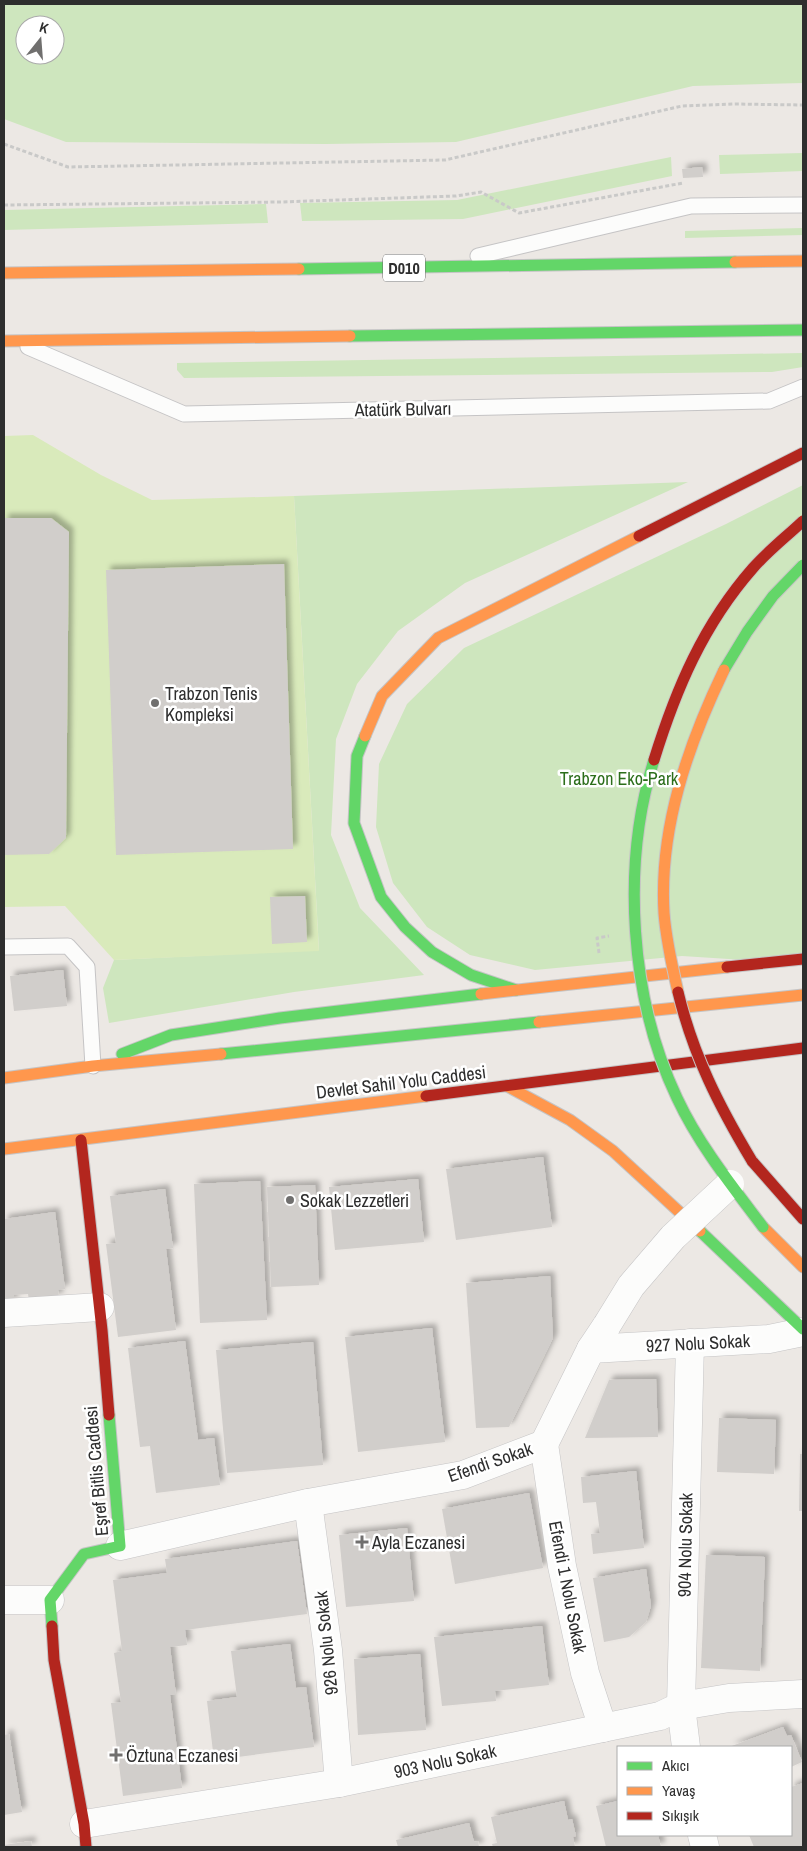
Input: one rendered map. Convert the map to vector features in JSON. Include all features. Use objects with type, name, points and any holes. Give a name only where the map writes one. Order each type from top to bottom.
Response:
[{"type":"main road","name":"D010","points":[[4,273],[803,261]]},
{"type":"main road","name":"Atatürk Bulvarı","points":[[9,341],[803,330]]},
{"type":"main road","points":[[516,990],[472,975],[432,952],[405,927],[381,897],[354,823],[357,756],[382,696],[438,638],[803,453]]},
{"type":"main road","points":[[803,521],[756,566],[715,619],[684,672],[662,736],[644,800],[634,886],[636,932],[646,1001],[658,1052],[674,1091],[694,1130],[730,1184],[764,1226],[803,1267]]},
{"type":"main road","points":[[803,565],[743,637],[716,684],[695,736],[672,812],[664,884],[666,929],[671,961],[689,1035],[706,1078],[723,1113],[752,1161],[803,1219]]},
{"type":"main road","points":[[93,1066],[171,1035],[280,1018],[803,959]]},
{"type":"main road","points":[[4,1078],[93,1066],[803,995]]},
{"type":"main road","name":"Devlet Sahil Yolu Caddesi","points":[[4,1149],[803,1048]]},
{"type":"main road","points":[[507,1086],[570,1120],[613,1151],[734,1262],[803,1331]]},
{"type":"main road","name":"Eşref Bitlis Caddesi","points":[[50,1600],[84,1554],[120,1546],[100,1307],[81,1140]]},
{"type":"main road","points":[[50,1600],[54,1660],[85,1836]]},
{"type":"street","name":"Efendi Sokak","points":[[120,1546],[308,1503],[463,1475],[544,1444],[592,1349],[631,1286],[673,1237],[730,1184]]},
{"type":"street","points":[[4,1313],[100,1307]]},
{"type":"street","name":"927 Nolu Sokak","points":[[592,1349],[769,1339],[803,1331]]},
{"type":"street","name":"904 Nolu Sokak","points":[[686,1746],[681,1706],[690,1343]]},
{"type":"street","name":"Efendi 1 Nolu Sokak","points":[[544,1444],[562,1566],[585,1673],[603,1728]]},
{"type":"street","name":"926 Nolu Sokak","points":[[308,1503],[328,1650],[339,1783]]},
{"type":"street","points":[[4,1600],[50,1600]]},
{"type":"street","name":"903 Nolu Sokak","points":[[85,1836],[660,1716],[681,1706],[729,1698],[803,1694]]},
{"type":"lane","points":[[432,267],[691,206],[803,205]]},
{"type":"lane","name":"Atatürk Bulvarı","points":[[9,341],[184,414],[769,401],[803,387]]},
{"type":"lane","points":[[4,947],[68,946],[87,967],[93,1066]]},
{"type":"path","points":[[4,144],[68,167],[445,160],[682,106],[735,104],[803,105]]},
{"type":"path","points":[[4,205],[290,202],[456,196],[481,192],[519,213],[688,183]]},
{"type":"green space","points":[[4,4],[803,4],[803,83],[693,86],[456,142],[326,144],[66,142],[4,119]]},
{"type":"green space","points":[[803,153],[803,171],[720,174],[719,155]]},
{"type":"green space","points":[[671,157],[672,176],[463,219],[302,221],[300,203],[457,200]]},
{"type":"green space","points":[[266,204],[268,223],[4,230],[4,210]]},
{"type":"green space","points":[[803,228],[803,235],[685,238],[685,231]]},
{"type":"green space","points":[[803,353],[803,367],[772,372],[184,378],[177,370],[177,363]]},
{"type":"green space","name":"Trabzon Tenis Kompleksi","points":[[33,435],[101,475],[152,500],[294,496],[319,951],[114,960],[65,906],[4,907],[4,436]]},
{"type":"green space","points":[[688,482],[465,583],[398,631],[357,684],[336,739],[331,835],[360,908],[424,975],[294,992],[109,1023],[103,988],[114,960],[319,950],[294,496]]},
{"type":"green space","name":"Trabzon Eko-Park","points":[[803,485],[803,959],[775,962],[682,956],[535,970],[470,955],[427,927],[393,883],[376,827],[379,764],[407,704],[464,648],[726,524]]},
{"type":"building","points":[[702,167],[703,177],[683,178],[682,169]]},
{"type":"building","points":[[4,518],[51,518],[69,532],[66,838],[49,854],[4,855]]},
{"type":"building","points":[[284,564],[293,849],[116,855],[106,570]]},
{"type":"building","points":[[305,896],[307,942],[272,944],[270,897]]},
{"type":"building","points":[[63,970],[67,1006],[14,1011],[10,976]]},
{"type":"building","points":[[543,1157],[552,1227],[456,1240],[446,1169]]},
{"type":"building","points":[[418,1179],[424,1242],[335,1250],[329,1187]]},
{"type":"building","points":[[260,1181],[267,1320],[200,1323],[194,1184]]},
{"type":"building","points":[[315,1185],[319,1285],[271,1287],[267,1187]]},
{"type":"building","points":[[165,1189],[173,1248],[166,1249],[176,1330],[118,1337],[106,1244],[116,1243],[110,1196]]},
{"type":"building","points":[[55,1212],[65,1289],[58,1290],[59,1297],[29,1300],[28,1294],[14,1295],[14,1301],[4,1302],[4,1219]]},
{"type":"building","points":[[550,1276],[553,1338],[509,1427],[476,1428],[466,1283]]},
{"type":"building","points":[[432,1328],[445,1442],[358,1452],[345,1337]]},
{"type":"building","points":[[185,1341],[198,1440],[214,1438],[220,1485],[156,1493],[150,1446],[140,1447],[128,1348]]},
{"type":"building","points":[[313,1342],[323,1465],[227,1473],[216,1350]]},
{"type":"building","points":[[656,1379],[658,1437],[585,1438],[609,1380]]},
{"type":"building","points":[[719,1418],[776,1420],[774,1474],[717,1472]]},
{"type":"building","points":[[800,1454],[803,1454],[803,1511],[799,1511]]},
{"type":"building","points":[[636,1471],[644,1548],[593,1554],[591,1534],[600,1533],[596,1502],[583,1503],[581,1477]]},
{"type":"building","points":[[529,1493],[543,1568],[455,1584],[442,1509]]},
{"type":"building","points":[[407,1528],[414,1601],[346,1607],[339,1535]]},
{"type":"building","points":[[297,1541],[307,1614],[185,1630],[187,1645],[170,1647],[176,1695],[170,1695],[182,1788],[123,1796],[111,1703],[121,1702],[114,1653],[122,1651],[113,1580],[167,1573],[165,1559]]},
{"type":"building","points":[[706,1555],[765,1557],[760,1671],[701,1668]]},
{"type":"building","points":[[646,1569],[651,1606],[646,1622],[629,1637],[604,1642],[593,1578]]},
{"type":"building","points":[[542,1626],[549,1685],[495,1691],[496,1701],[442,1706],[434,1637]]},
{"type":"building","points":[[290,1644],[296,1688],[306,1687],[314,1747],[214,1760],[207,1701],[237,1697],[231,1651]]},
{"type":"building","points":[[420,1654],[426,1730],[358,1735],[354,1659]]},
{"type":"building","points":[[783,1727],[787,1736],[791,1735],[802,1762],[792,1767],[792,1746],[732,1746]]},
{"type":"building","points":[[9,1734],[22,1812],[4,1815],[4,1735]]},
{"type":"building","points":[[803,1783],[803,1847],[754,1847],[749,1836],[792,1836],[792,1787]]},
{"type":"building","points":[[564,1801],[568,1820],[572,1819],[576,1836],[573,1837],[575,1847],[493,1847],[492,1844],[497,1843],[491,1817]]},
{"type":"building","points":[[617,1801],[617,1836],[658,1836],[661,1847],[606,1847],[596,1806]]},
{"type":"building","points":[[469,1823],[474,1842],[478,1841],[479,1847],[398,1847],[396,1840]]},
{"type":"building","points":[[31,1841],[32,1847],[4,1847],[4,1845]]},
{"type":"traffic: fast","points":[[299,269],[735,262]]},
{"type":"traffic: fast","points":[[350,336],[803,330]]},
{"type":"traffic: fast","points":[[724,670],[747,632],[773,596],[803,565]]},
{"type":"traffic: fast","points":[[365,736],[357,756],[354,823],[381,897],[405,927],[432,952],[471,975],[516,990]]},
{"type":"traffic: fast","points":[[654,760],[644,801],[637,843],[634,887],[640,975],[649,1018],[661,1059],[677,1098],[695,1132],[763,1227]]},
{"type":"traffic: fast","points":[[122,1054],[171,1035],[280,1018],[481,994]]},
{"type":"traffic: fast","points":[[221,1054],[539,1022]]},
{"type":"traffic: fast","points":[[700,1231],[803,1329]]},
{"type":"traffic: fast","points":[[52,1626],[50,1600],[84,1554],[120,1546],[109,1415]]},
{"type":"traffic: slow","points":[[735,262],[803,261]]},
{"type":"traffic: slow","points":[[4,273],[299,269]]},
{"type":"traffic: slow","points":[[4,341],[350,336]]},
{"type":"traffic: slow","points":[[365,736],[382,696],[438,638],[639,536]]},
{"type":"traffic: slow","points":[[678,992],[671,962],[664,913],[666,850],[671,819],[688,757],[724,670]]},
{"type":"traffic: slow","points":[[481,994],[727,967]]},
{"type":"traffic: slow","points":[[539,1022],[803,995]]},
{"type":"traffic: slow","points":[[4,1078],[93,1066],[221,1054]]},
{"type":"traffic: slow","points":[[507,1086],[570,1120],[613,1151],[700,1231]]},
{"type":"traffic: slow","points":[[4,1149],[426,1096]]},
{"type":"traffic: slow","points":[[763,1227],[803,1267]]},
{"type":"traffic: jam","points":[[639,536],[803,453]]},
{"type":"traffic: jam","points":[[654,760],[682,683],[693,659],[720,612],[753,568],[803,521]]},
{"type":"traffic: jam","points":[[727,967],[803,959]]},
{"type":"traffic: jam","points":[[678,992],[691,1037],[708,1080],[752,1161]]},
{"type":"traffic: jam","points":[[426,1096],[803,1048]]},
{"type":"traffic: jam","points":[[81,1140],[102,1330],[109,1415]]},
{"type":"traffic: jam","points":[[752,1161],[803,1219]]},
{"type":"traffic: jam","points":[[52,1626],[54,1660],[84,1824],[86,1847]]},
{"type":"place","name":"Trabzon Tenis Kompleksi","points":[[155,703]]},
{"type":"place","name":"Sokak Lezzetleri","points":[[290,1200]]},
{"type":"place","name":"Ayla Eczanesi","points":[[362,1542]]},
{"type":"place","name":"Öztuna Eczanesi","points":[[116,1755]]}]
